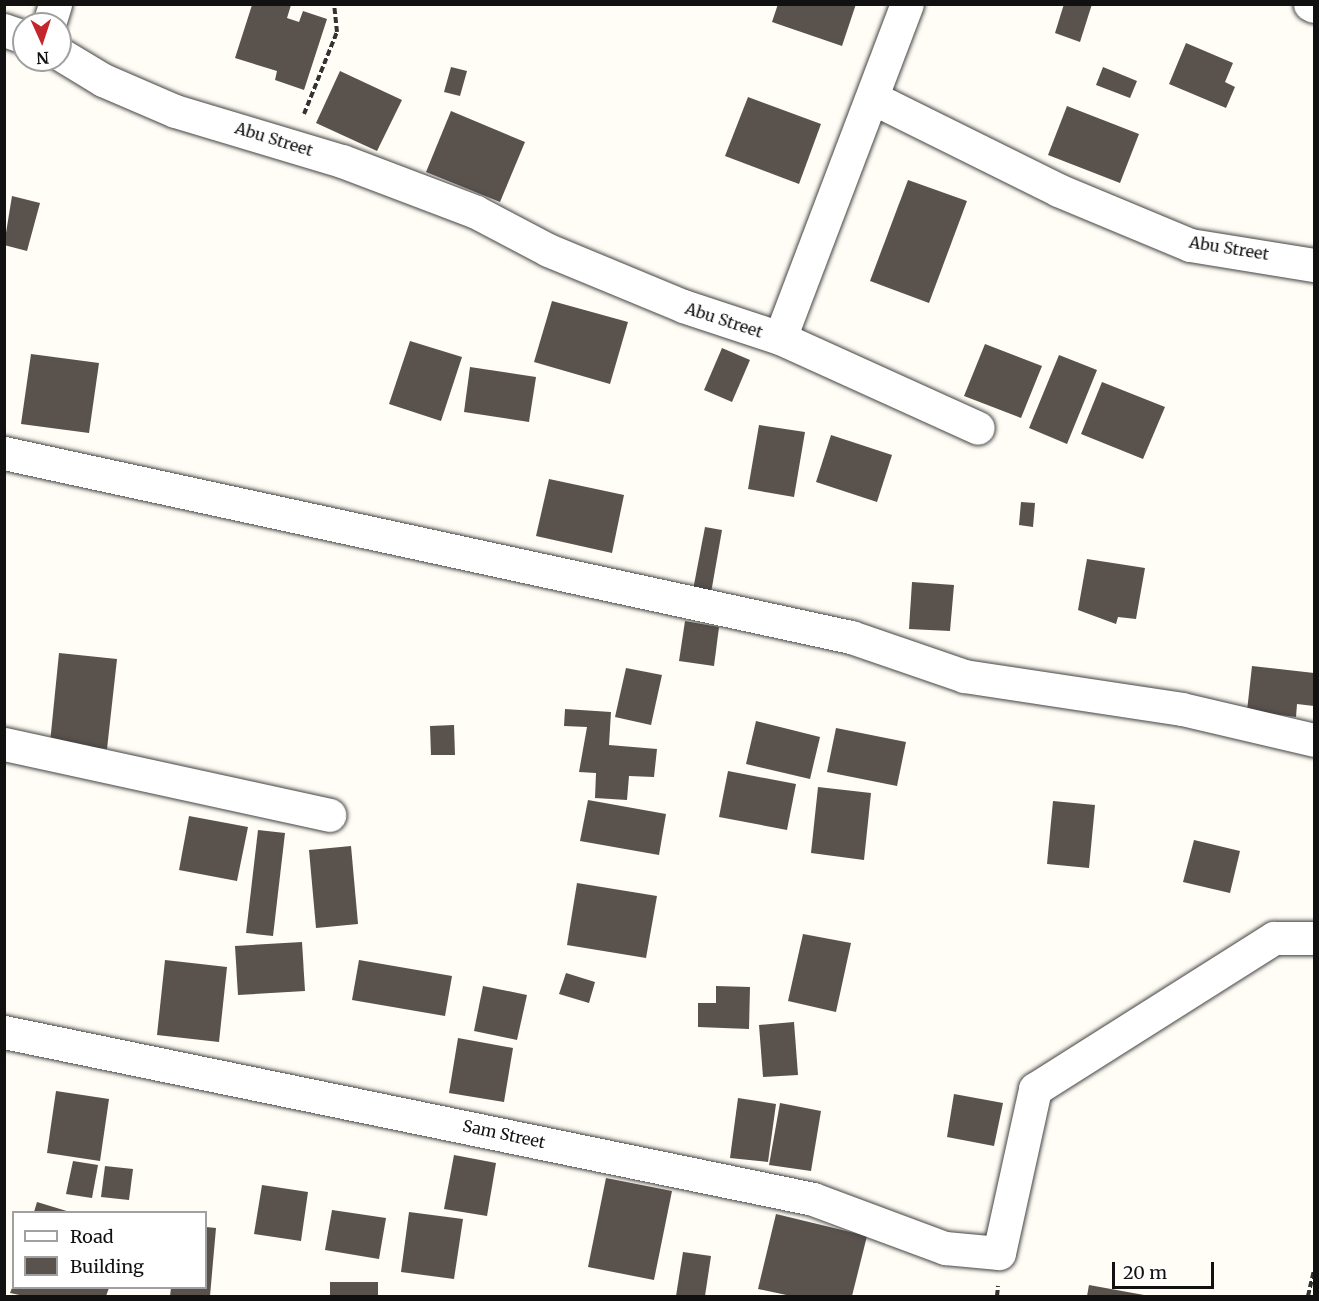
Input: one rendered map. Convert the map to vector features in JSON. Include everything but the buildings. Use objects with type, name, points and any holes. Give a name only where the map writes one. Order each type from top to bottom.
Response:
[{"type":"street","points":[[875,99],[907,4]]},
{"type":"street","name":"Abu Street","points":[[72,61],[103,80],[175,111],[250,129],[476,212],[548,250],[683,306],[780,338],[875,99],[1058,190],[1190,245],[1314,265]]},
{"type":"street","points":[[780,338],[978,428]]},
{"type":"street","points":[[4,453],[851,637],[964,676],[1182,709],[1314,740]]},
{"type":"street","points":[[4,744],[329,815]]},
{"type":"street","name":"Sam Street","points":[[4,1032],[813,1199],[945,1248],[999,1252],[1035,1089],[1274,938],[1314,938]]},
{"type":"path","points":[[250,129],[303,116],[331,54],[337,32],[334,4]]},
{"type":"path","points":[[1308,1296],[1314,1270]]}]
